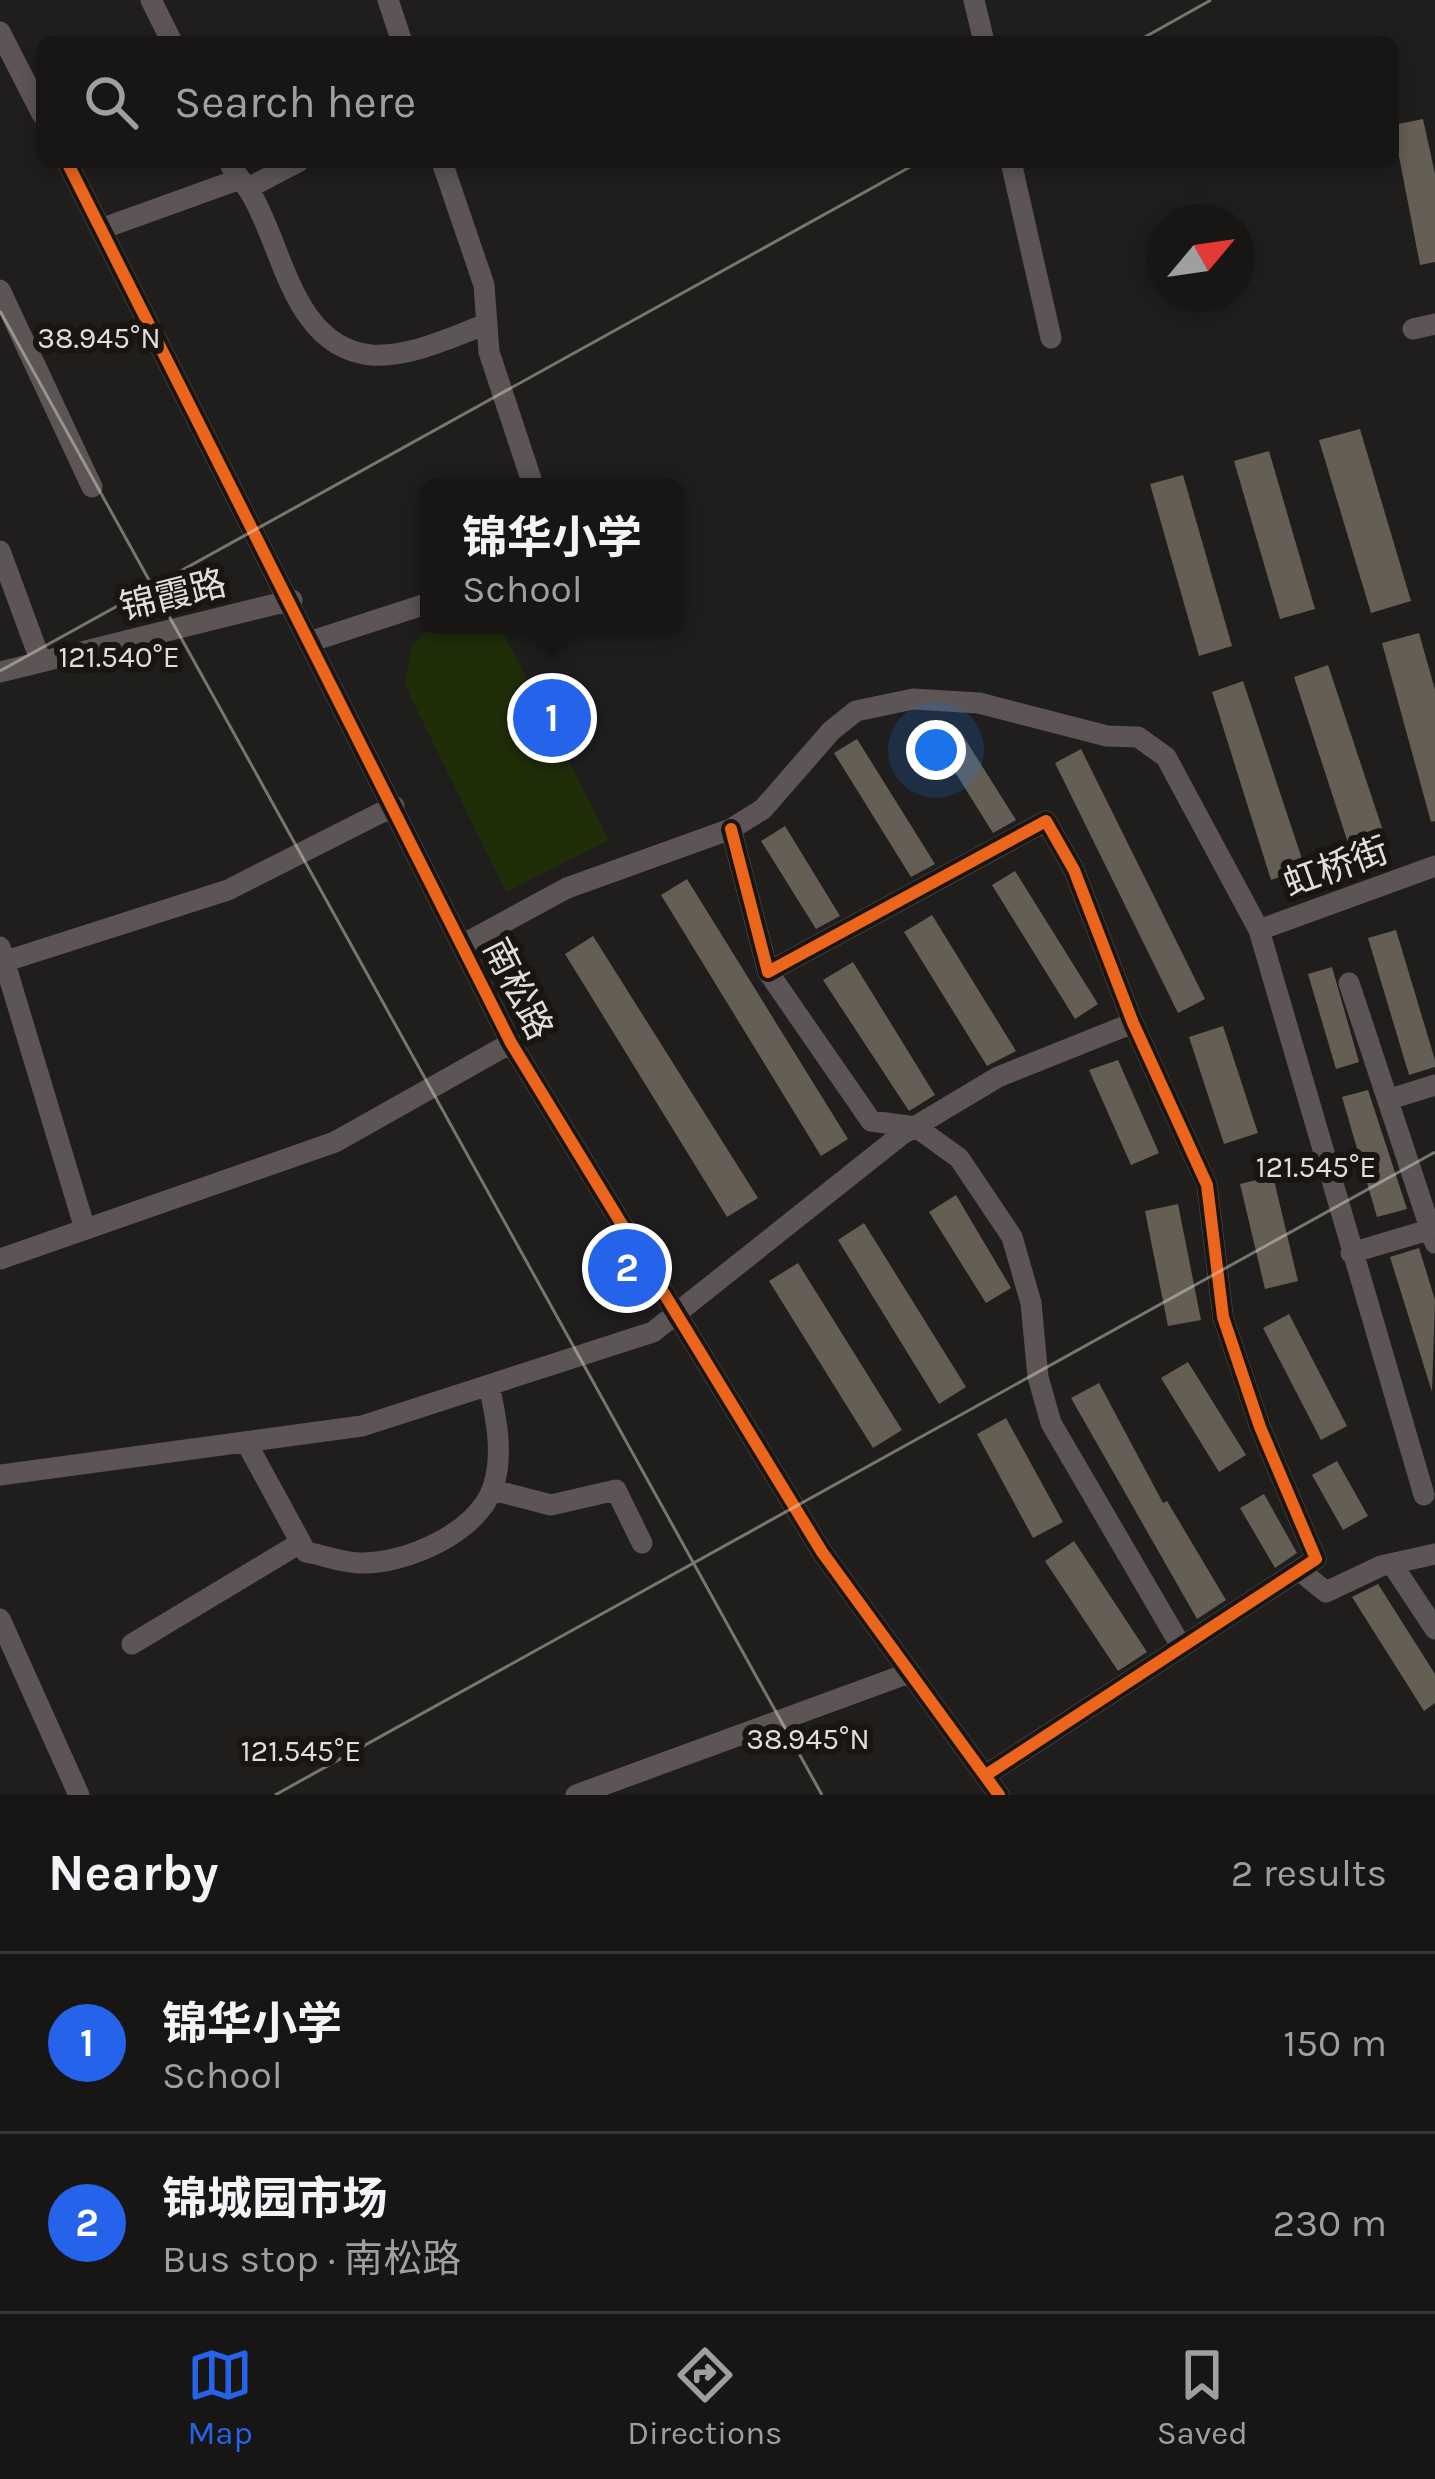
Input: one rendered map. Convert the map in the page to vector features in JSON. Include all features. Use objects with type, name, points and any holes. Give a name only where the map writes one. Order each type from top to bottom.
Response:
[{"type":"street","points":[[151,0],[169,36]]},
{"type":"street","points":[[388,0],[400,36]]},
{"type":"street","points":[[974,0],[982,36]]},
{"type":"street","points":[[0,32],[36,102]]},
{"type":"street","name":"南松路","points":[[70,168],[292,600],[511,1043],[822,1552],[995,1789]]},
{"type":"street","points":[[101,229],[274,168]]},
{"type":"street","points":[[444,168],[484,285],[489,352],[531,478]]},
{"type":"street","points":[[1012,168],[1051,338]]},
{"type":"street","points":[[238,177],[292,290],[322,333],[368,355],[409,352],[487,324]]},
{"type":"street","points":[[0,290],[92,487]]},
{"type":"street","points":[[0,551],[41,662]]},
{"type":"street","name":"锦霞路","points":[[0,672],[292,600]]},
{"type":"street","points":[[312,641],[420,606]]},
{"type":"street","points":[[462,946],[567,888],[731,829],[763,808],[830,731],[856,711],[914,699],[979,704],[1107,736],[1138,737],[1166,757],[1259,930],[1424,1495]]},
{"type":"street","points":[[85,1229],[2,957],[228,890],[394,806]]},
{"type":"street","points":[[768,972],[1046,821],[1074,870],[1133,1023],[1207,1185],[1222,1317],[1260,1427],[1316,1559],[1181,1646],[995,1789]]},
{"type":"street","points":[[731,829],[768,972],[871,1121],[916,1127],[959,1159],[1012,1238],[1030,1303],[1039,1376],[1051,1423],[1181,1646]]},
{"type":"street","name":"虹桥街","points":[[1259,930],[1435,866]]},
{"type":"street","points":[[1349,983],[1434,1233],[1352,1252]]},
{"type":"street","points":[[0,1475],[362,1426],[653,1332],[916,1127],[998,1078],[1133,1023]]},
{"type":"street","points":[[0,1259],[335,1142],[511,1043]]},
{"type":"street","points":[[1390,1099],[1435,1084]]},
{"type":"street","points":[[246,1442],[306,1552],[361,1563],[427,1552],[463,1524],[493,1490],[499,1426],[489,1385]]},
{"type":"street","points":[[493,1490],[551,1505],[616,1490],[642,1543]]},
{"type":"street","points":[[132,1644],[300,1543]]},
{"type":"street","points":[[1299,1570],[1327,1592],[1392,1564],[1435,1554]]},
{"type":"street","points":[[1392,1564],[1435,1629]]},
{"type":"street","points":[[0,1619],[79,1795]]},
{"type":"street","points":[[575,1795],[909,1672]]},
{"type":"green space","points":[[425,634],[504,634],[609,840],[506,892],[405,685],[412,645]]},
{"type":"building","points":[[1423,119],[1435,174],[1435,262],[1420,265],[1399,156],[1399,124]]},
{"type":"building","points":[[1360,429],[1411,601],[1371,613],[1319,440]]},
{"type":"building","points":[[1269,451],[1315,609],[1280,619],[1234,461]]},
{"type":"building","points":[[1183,475],[1232,646],[1199,656],[1150,484]]},
{"type":"building","points":[[1419,633],[1435,690],[1435,821],[1431,822],[1382,643]]},
{"type":"building","points":[[1328,665],[1385,837],[1350,849],[1294,677]]},
{"type":"building","points":[[1243,681],[1305,868],[1271,880],[1212,692]]},
{"type":"building","points":[[960,731],[1016,820],[993,833],[938,745]]},
{"type":"building","points":[[857,739],[935,864],[911,877],[834,753]]},
{"type":"building","points":[[1081,749],[1205,999],[1178,1013],[1055,763]]},
{"type":"building","points":[[785,826],[840,916],[816,929],[761,841]]},
{"type":"building","points":[[1015,871],[1098,1004],[1075,1019],[992,885]]},
{"type":"building","points":[[687,879],[848,1139],[821,1156],[661,895]]},
{"type":"building","points":[[932,915],[1016,1051],[987,1066],[904,932]]},
{"type":"building","points":[[1396,930],[1435,1060],[1435,1067],[1409,1075],[1368,938]]},
{"type":"building","points":[[593,936],[758,1198],[727,1217],[565,954]]},
{"type":"building","points":[[853,962],[935,1095],[909,1111],[823,980]]},
{"type":"building","points":[[1332,967],[1359,1062],[1336,1069],[1308,974]]},
{"type":"building","points":[[1223,1026],[1258,1133],[1224,1144],[1189,1037]]},
{"type":"building","points":[[1118,1060],[1159,1153],[1131,1165],[1089,1070]]},
{"type":"building","points":[[1368,1090],[1407,1209],[1377,1217],[1342,1097]]},
{"type":"building","points":[[1273,1176],[1298,1281],[1265,1289],[1240,1184]]},
{"type":"building","points":[[956,1195],[1011,1288],[986,1303],[929,1212]]},
{"type":"building","points":[[1178,1204],[1201,1320],[1168,1326],[1145,1211]]},
{"type":"building","points":[[864,1223],[966,1387],[939,1404],[838,1240]]},
{"type":"building","points":[[1419,1248],[1435,1300],[1432,1392],[1390,1257]]},
{"type":"building","points":[[798,1263],[902,1430],[873,1448],[769,1281]]},
{"type":"building","points":[[1289,1314],[1347,1426],[1321,1440],[1263,1328]]},
{"type":"building","points":[[1188,1362],[1246,1455],[1219,1472],[1161,1378]]},
{"type":"building","points":[[1099,1383],[1163,1503],[1167,1501],[1226,1600],[1197,1619],[1071,1398]]},
{"type":"building","points":[[1006,1418],[1063,1522],[1033,1538],[977,1434]]},
{"type":"building","points":[[1337,1461],[1368,1516],[1343,1530],[1312,1475]]},
{"type":"building","points":[[1264,1494],[1297,1553],[1275,1568],[1240,1508]]},
{"type":"building","points":[[1074,1541],[1147,1652],[1118,1671],[1045,1561]]},
{"type":"building","points":[[1378,1584],[1435,1674],[1435,1703],[1424,1711],[1352,1597]]},
{"type":"cycle path","points":[[70,168],[511,1043],[822,1552],[999,1795]]},
{"type":"cycle path","points":[[731,829],[768,972],[1046,821],[1074,870],[1133,1023],[1207,1185],[1223,1317],[1260,1427],[1316,1559],[986,1775]]},
{"type":"place","name":"锦华小学","points":[[552,718]]},
{"type":"place","name":"锦城园市场","points":[[627,1268]]}]
